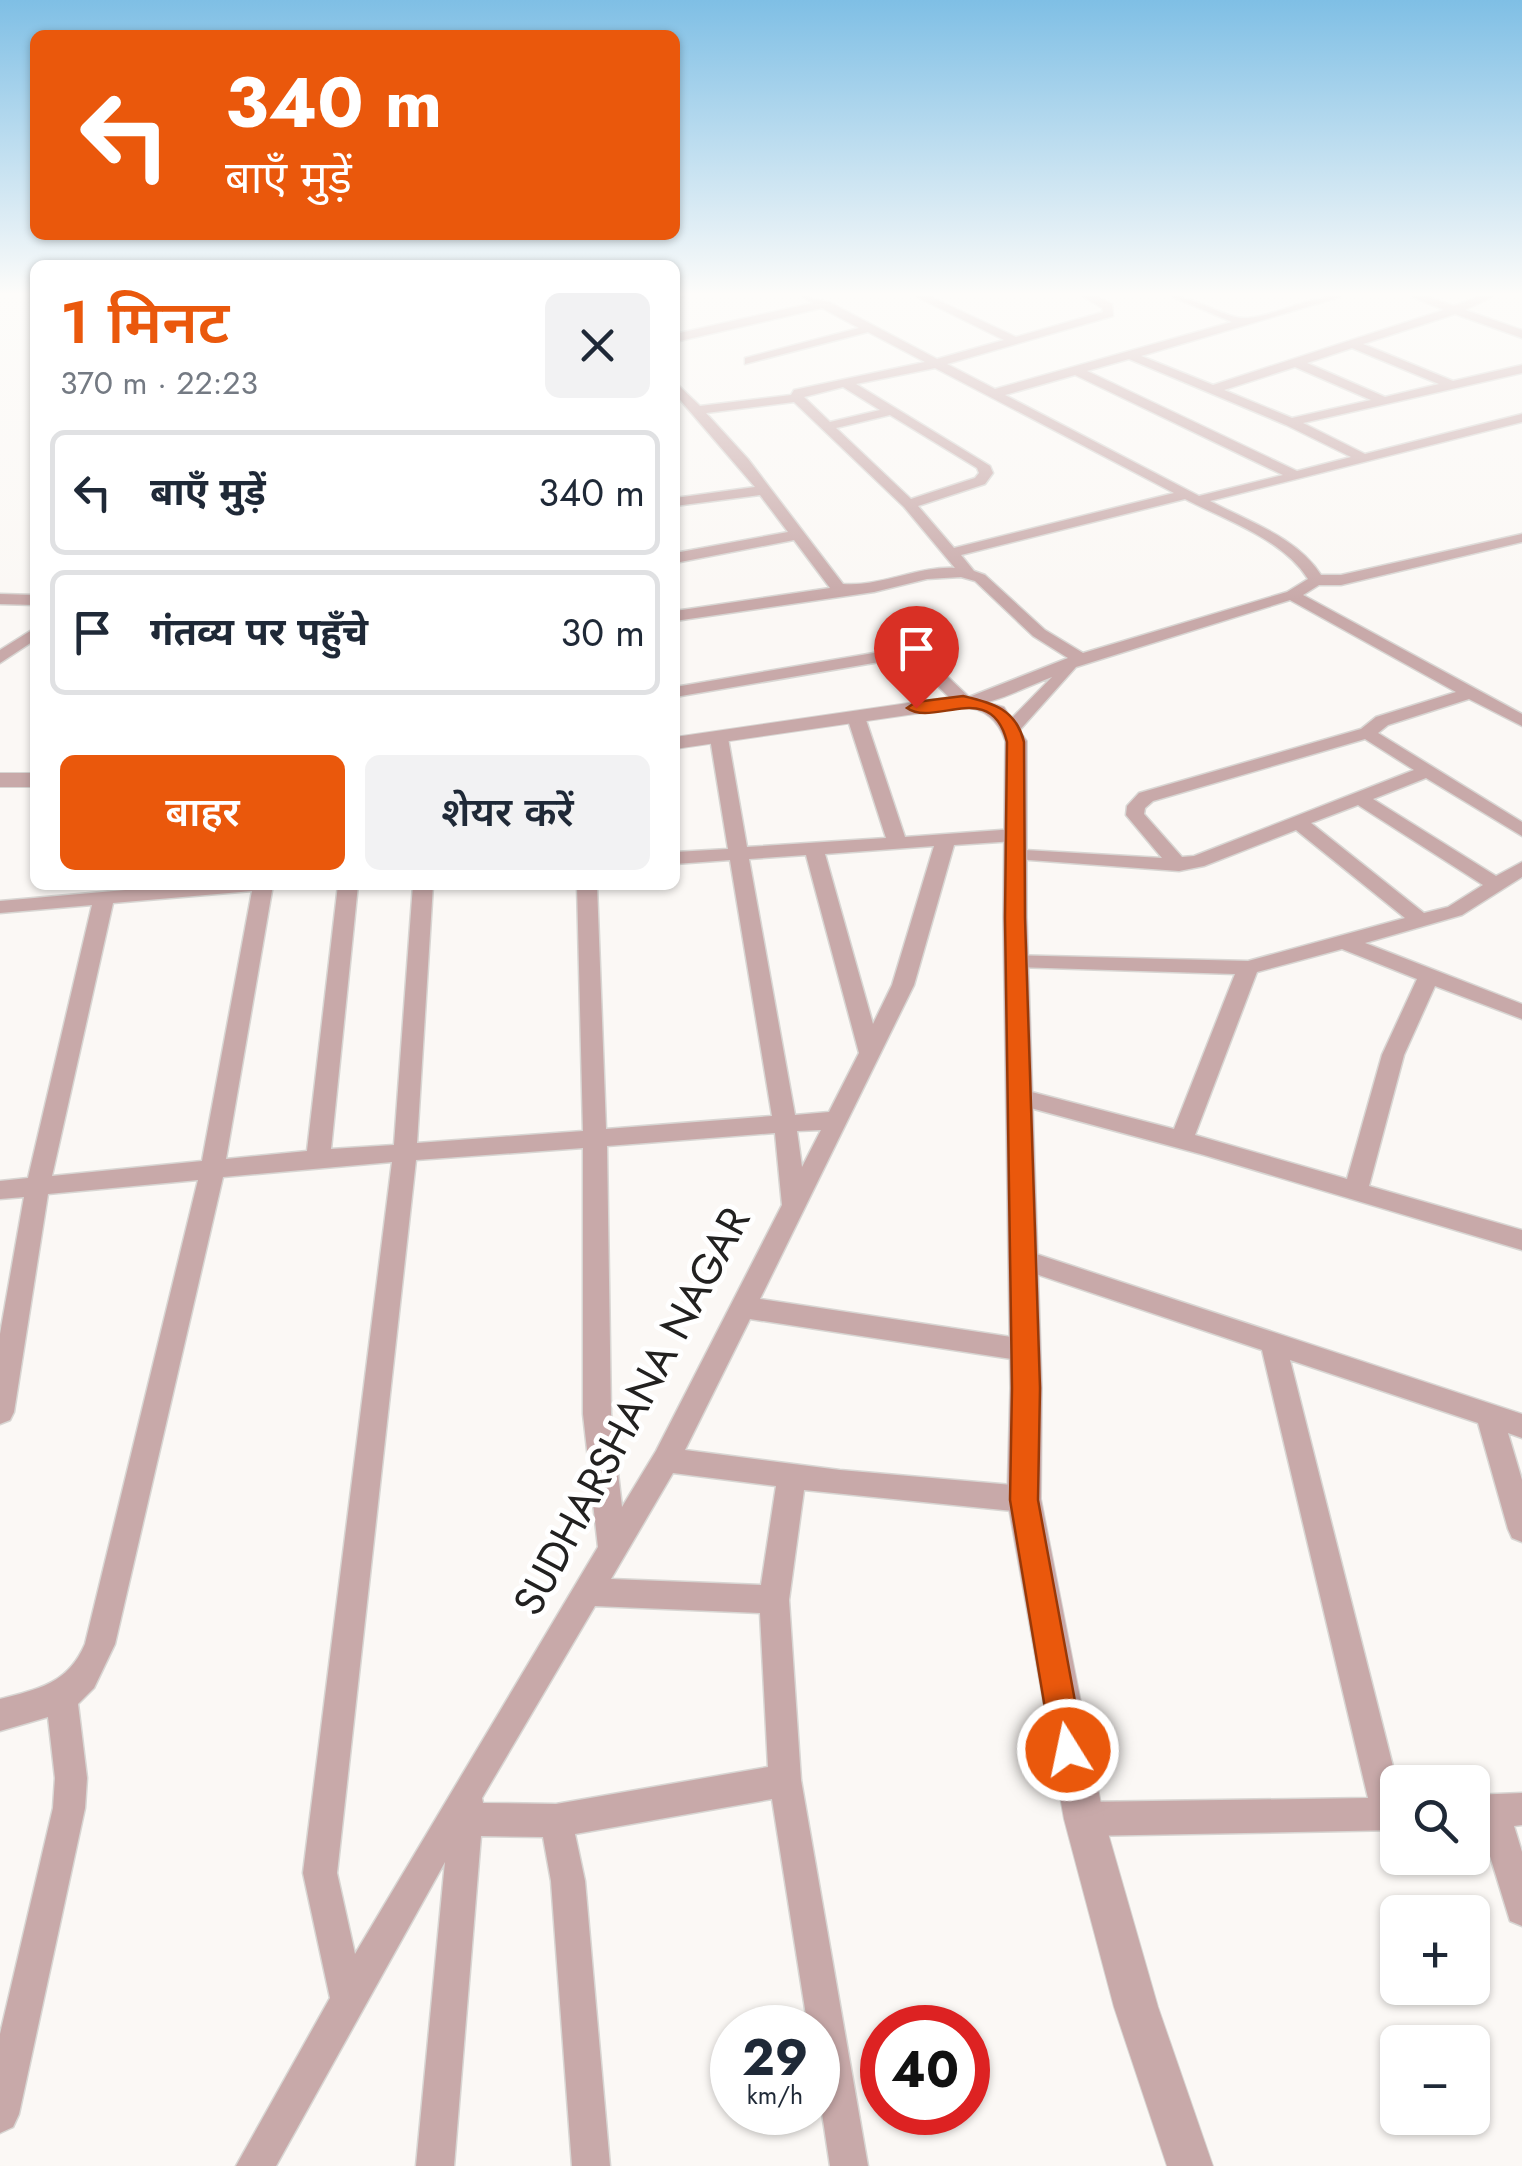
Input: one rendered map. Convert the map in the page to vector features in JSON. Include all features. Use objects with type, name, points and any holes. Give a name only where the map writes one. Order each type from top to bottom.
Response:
[{"type":"street","points":[[687,398],[834,585],[844,590]]},
{"type":"street","points":[[680,408],[797,398]]},
{"type":"street","points":[[798,398],[909,504],[966,571],[980,578],[1076,662]]},
{"type":"street","points":[[870,398],[983,466],[986,473],[980,481],[909,504]]},
{"type":"street","points":[[1001,398],[1294,552],[1316,580]]},
{"type":"street","points":[[1134,398],[1298,476]]},
{"type":"street","points":[[1235,398],[1368,460]]},
{"type":"street","points":[[1377,398],[1384,401]]},
{"type":"street","points":[[1291,422],[1398,398]]},
{"type":"street","points":[[828,426],[892,411]]},
{"type":"street","points":[[951,553],[1368,460],[1522,418]]},
{"type":"street","points":[[680,501],[762,490]]},
{"type":"street","points":[[680,557],[797,535]]},
{"type":"street","points":[[680,742],[969,701],[1076,662],[1292,595],[1316,580],[1341,580],[1522,538]]},
{"type":"street","points":[[680,615],[966,571]]},
{"type":"street","points":[[1292,595],[1522,722]]},
{"type":"street","points":[[0,599],[30,600]]},
{"type":"street","points":[[0,658],[30,637]]},
{"type":"street","points":[[16,644],[30,644]]},
{"type":"street","points":[[680,691],[896,654],[920,659],[969,701],[994,708],[1012,728],[1016,742],[1016,960],[1026,1350],[1024,1500],[1084,1819],[1136,2007],[1190,2166]]},
{"type":"street","points":[[1012,728],[1076,662]]},
{"type":"street","points":[[1180,865],[1136,815],[1136,806],[1146,797],[1367,733],[1382,722],[1470,693]]},
{"type":"street","points":[[856,717],[896,842]]},
{"type":"street","points":[[1367,733],[1522,830]]},
{"type":"street","points":[[719,738],[736,854],[787,1122],[793,1206]]},
{"type":"street","points":[[680,858],[946,838],[1180,865],[1197,862],[1425,772]]},
{"type":"street","points":[[0,780],[30,780]]},
{"type":"street","points":[[1359,798],[1498,885]]},
{"type":"street","points":[[1298,822],[1422,922]]},
{"type":"street","name":"SUDHARSHANA NAGAR","points":[[255,2166],[428,1859],[466,1807],[666,1460],[904,985],[946,838]]},
{"type":"street","points":[[814,848],[870,1053]]},
{"type":"street","points":[[1016,960],[1248,968],[1455,910],[1522,868]]},
{"type":"street","points":[[0,907],[195,890]]},
{"type":"street","points":[[0,1715],[78,1688],[100,1644],[213,1168],[261,890]]},
{"type":"street","points":[[318,1159],[347,890]]},
{"type":"street","points":[[348,2001],[320,1872],[405,1152],[422,890]]},
{"type":"street","points":[[587,890],[596,1137],[597,1414],[613,1548]]},
{"type":"street","points":[[0,1412],[38,1185],[104,898]]},
{"type":"street","points":[[1344,942],[1522,1012]]},
{"type":"street","points":[[1181,1140],[1248,968]]},
{"type":"street","points":[[1356,1191],[1393,1055],[1429,976]]},
{"type":"street","points":[[1020,1097],[1522,1240]]},
{"type":"street","points":[[0,1190],[318,1159],[837,1120]]},
{"type":"street","points":[[1024,1260],[1522,1426]]},
{"type":"street","points":[[742,1307],[1026,1350]]},
{"type":"street","points":[[1273,1343],[1381,1765]]},
{"type":"street","points":[[1489,1414],[1522,1529]]},
{"type":"street","points":[[666,1460],[1024,1500]]},
{"type":"street","points":[[792,1475],[774,1600],[785,1780],[849,2166]]},
{"type":"street","points":[[587,1592],[774,1600]]},
{"type":"street","points":[[0,2114],[70,1808],[71,1778],[61,1697]]},
{"type":"street","points":[[466,1807],[556,1821],[785,1780]]},
{"type":"street","name":"SUDHARSHANA NAGAR","points":[[435,2166],[466,1807]]},
{"type":"street","points":[[1496,1810],[1522,1909]]},
{"type":"street","points":[[1084,1819],[1380,1814]]},
{"type":"street","points":[[556,1821],[568,1881],[592,2166]]},
{"type":"route","points":[[916,708],[963,701],[994,708],[1012,728],[1016,742],[1015,918],[1026,1388],[1024,1500],[1068,1750]]}]
